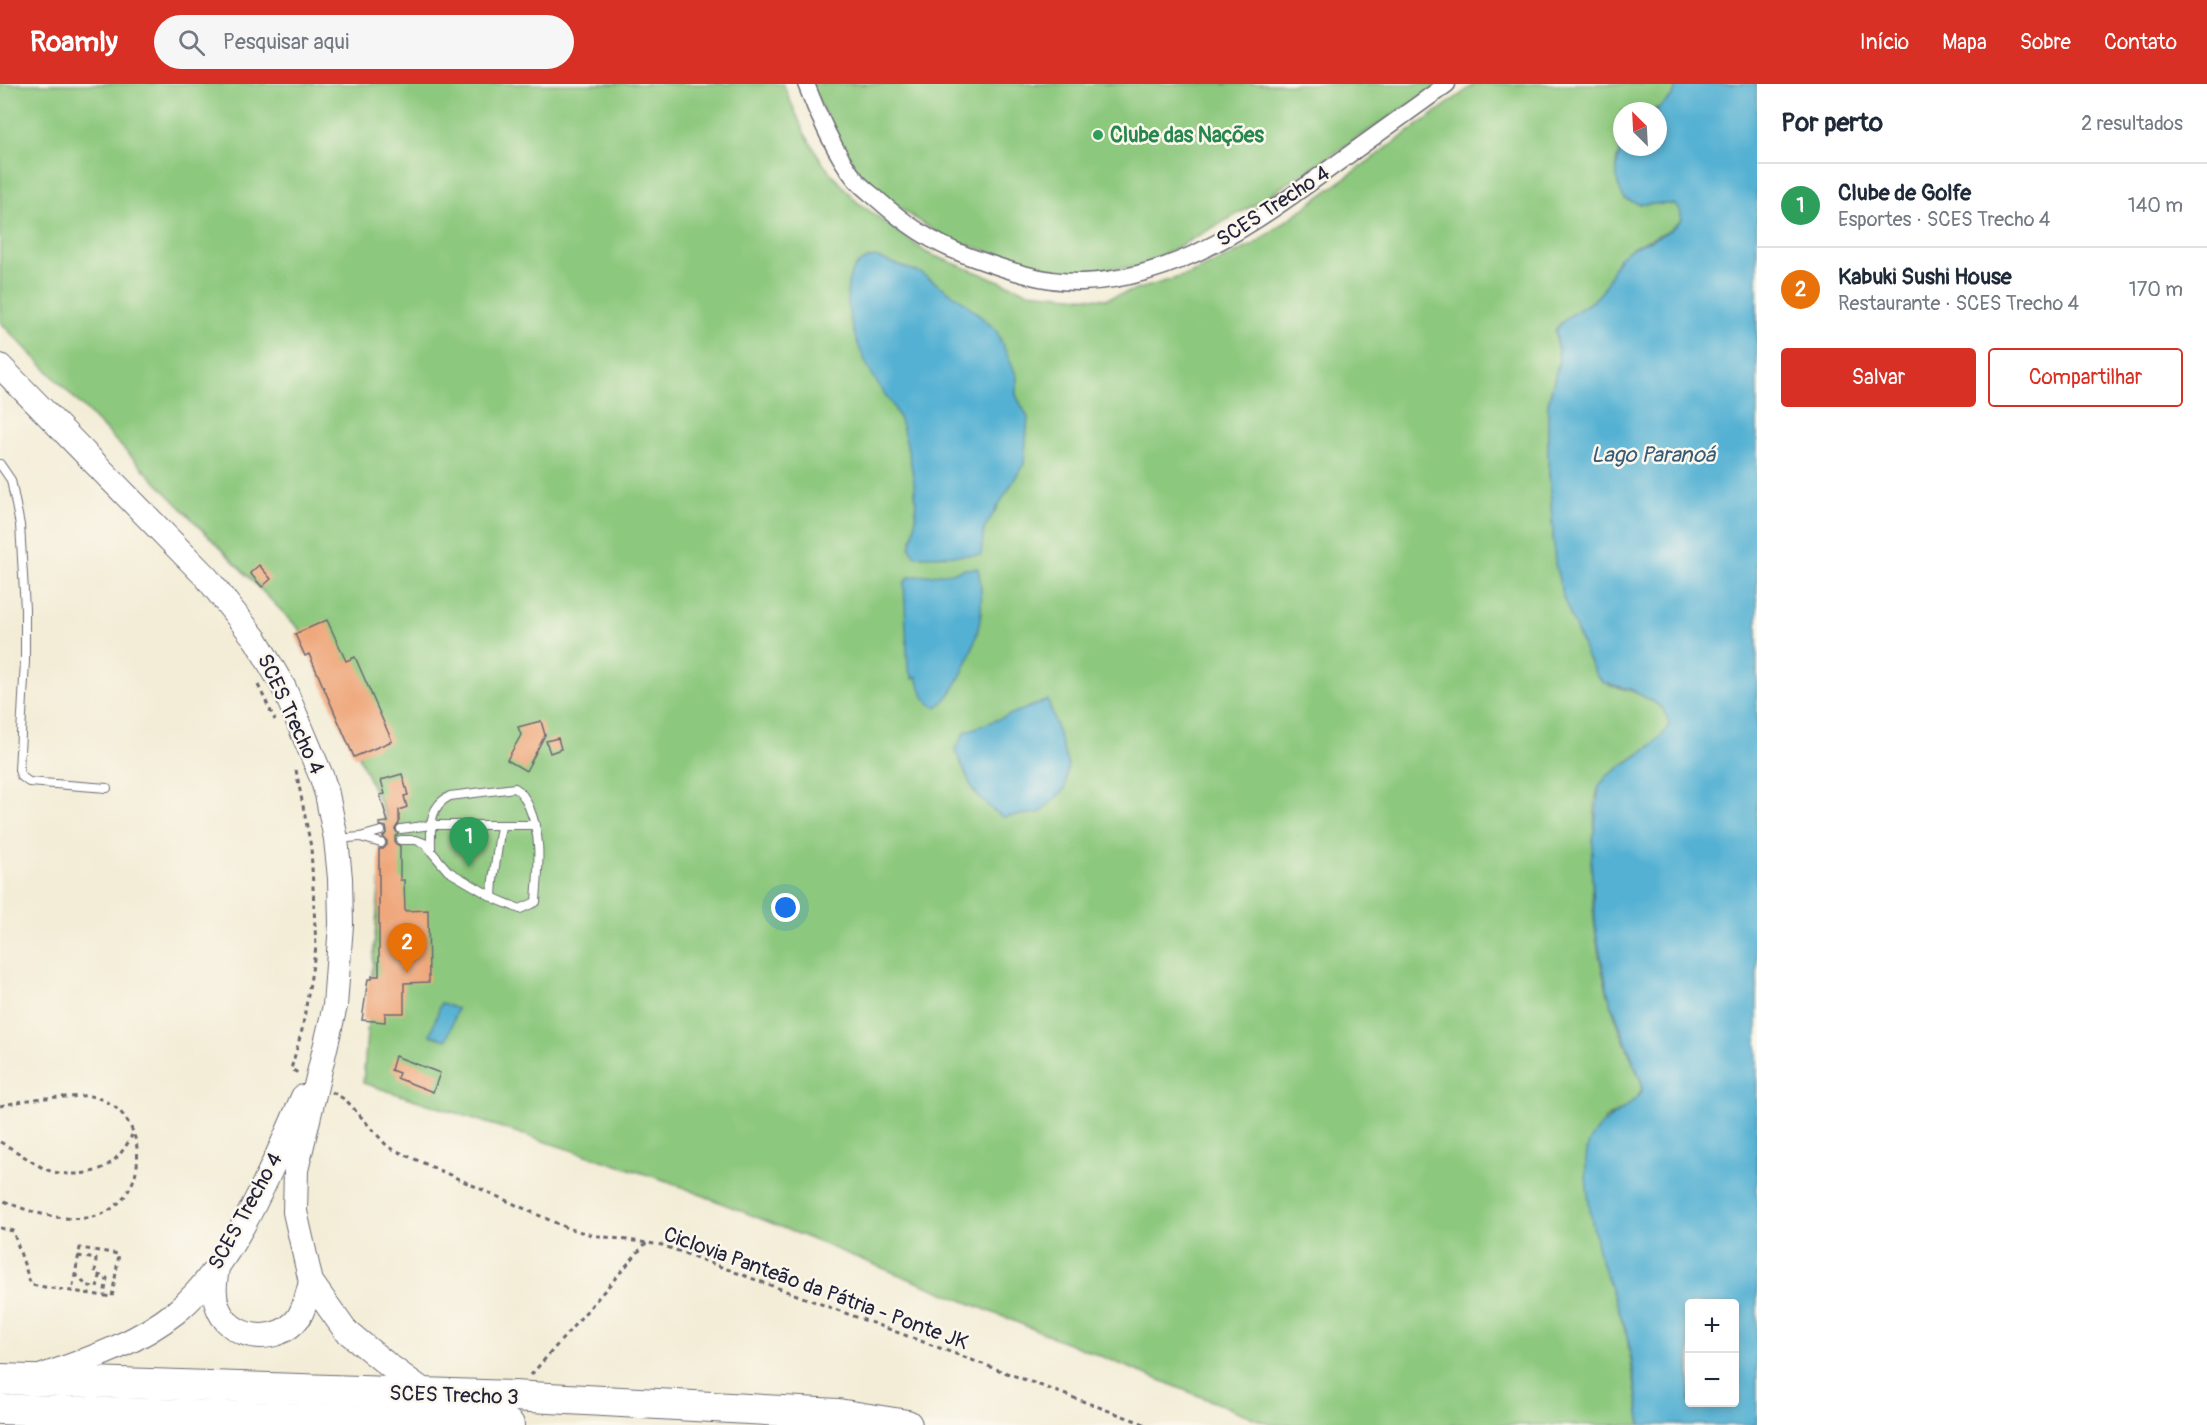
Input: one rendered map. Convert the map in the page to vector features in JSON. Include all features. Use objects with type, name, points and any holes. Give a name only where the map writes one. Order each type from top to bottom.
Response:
[{"type":"highway","name":"SCES Trecho 3","points":[[0,1379],[428,1394],[511,1411]]},
{"type":"highway","name":"SCES Trecho 3","points":[[0,1409],[219,1417],[511,1411],[838,1414],[907,1425]]},
{"type":"highway","points":[[219,1417],[252,1425]]},
{"type":"street","name":"SCES Trecho 4","points":[[806,84],[831,139],[856,180],[905,223],[948,249],[1005,270],[1033,277],[1081,282],[1122,278],[1149,272],[1229,237],[1266,215],[1447,84]]},
{"type":"street","name":"SCES Trecho 4","points":[[0,366],[207,578],[256,640],[284,688],[327,794],[336,839],[340,878],[339,969],[335,1006],[323,1054],[264,1184],[217,1268],[177,1311],[141,1336],[96,1357],[31,1380]]},
{"type":"street","name":"SCES Trecho 4","points":[[323,1054],[305,1080],[296,1170],[295,1212],[311,1282],[345,1330],[428,1394]]},
{"type":"street","points":[[217,1268],[214,1285],[217,1306],[239,1331],[253,1337],[272,1336],[287,1330],[299,1317],[311,1282]]},
{"type":"lane","points":[[0,464],[11,480],[20,525],[25,609],[25,661],[19,770],[21,776],[29,782],[106,788]]},
{"type":"lane","points":[[401,840],[416,840],[424,843],[448,871],[492,897],[520,909],[536,902],[539,848],[536,825],[524,795],[520,791],[511,787],[450,796],[436,806],[431,825],[431,849]]},
{"type":"lane","points":[[401,829],[431,825],[536,825]]},
{"type":"lane","points":[[492,897],[501,826]]},
{"type":"lane","points":[[336,839],[360,837],[381,831]]},
{"type":"lane","points":[[360,837],[381,843]]},
{"type":"path","points":[[255,678],[279,729]]},
{"type":"path","points":[[294,760],[311,847],[316,947],[302,1030],[291,1069],[305,1080]]},
{"type":"path","name":"Ciclovia Panteão da Pátria - Ponte JK","points":[[305,1080],[346,1100],[388,1147],[567,1228],[592,1235],[662,1245],[1147,1425]]},
{"type":"path","points":[[0,1106],[38,1097],[89,1096],[107,1102],[121,1111],[131,1123],[139,1160],[129,1191],[112,1208],[101,1214],[84,1218],[62,1217],[39,1213],[0,1199]]},
{"type":"path","points":[[0,1142],[48,1170],[64,1174],[88,1174],[108,1166],[120,1156],[133,1133]]},
{"type":"path","points":[[0,1228],[13,1231],[31,1285],[112,1297],[119,1254],[80,1248],[72,1291]]},
{"type":"path","points":[[511,1411],[646,1243]]},
{"type":"path","points":[[78,1256],[96,1259],[95,1274],[107,1278],[104,1296]]},
{"type":"path","points":[[75,1274],[86,1285],[98,1288],[100,1276]]},
{"type":"green space","points":[[0,84],[783,84],[805,134],[824,165],[856,201],[927,253],[1028,292],[1105,299],[1190,274],[1253,245],[1475,84],[1677,84],[1674,93],[1667,102],[1613,102],[1613,156],[1618,156],[1616,162],[1625,199],[1639,204],[1674,204],[1681,211],[1682,219],[1670,230],[1626,252],[1599,295],[1565,319],[1555,330],[1559,360],[1548,404],[1548,458],[1555,563],[1563,597],[1610,686],[1646,697],[1662,708],[1669,722],[1667,730],[1660,738],[1615,771],[1600,786],[1595,802],[1592,873],[1596,936],[1604,978],[1616,1020],[1642,1084],[1634,1101],[1604,1120],[1617,1304],[1627,1337],[1641,1425],[1271,1425],[667,1181],[363,1083],[385,815],[304,634],[0,322]]},
{"type":"green space","name":"Clube das Nações","points":[[810,84],[1441,84],[1254,205],[1141,267],[1055,272],[945,238],[858,180]]},
{"type":"water","name":"Lago Paranoá","points":[[1677,84],[1757,84],[1757,1425],[1641,1425],[1627,1335],[1600,1257],[1586,1181],[1587,1152],[1590,1141],[1602,1125],[1630,1104],[1642,1091],[1642,1084],[1609,997],[1596,933],[1591,861],[1599,786],[1607,776],[1650,747],[1668,729],[1669,723],[1663,709],[1655,703],[1630,689],[1604,683],[1596,675],[1563,597],[1555,563],[1548,458],[1548,404],[1559,360],[1556,330],[1560,324],[1599,295],[1621,256],[1670,230],[1682,219],[1680,211],[1674,204],[1639,204],[1625,199],[1617,180],[1619,156],[1667,156],[1666,102],[1673,96]]},
{"type":"water","points":[[875,257],[921,273],[963,301],[996,330],[1017,377],[1016,395],[1028,418],[1024,464],[984,529],[981,555],[915,556],[910,548],[916,502],[905,436],[896,411],[864,358],[857,342],[848,306],[847,289],[851,275],[860,263]]},
{"type":"water","points":[[978,568],[981,606],[976,638],[957,683],[936,707],[926,699],[917,677],[912,679],[908,670],[904,583],[909,577]]},
{"type":"water","points":[[1048,700],[1068,765],[1065,789],[1040,813],[1003,817],[991,809],[973,790],[955,750],[965,732]]},
{"type":"water","points":[[441,1003],[457,1009],[447,1040],[430,1035]]},
{"type":"building","points":[[259,565],[271,579],[262,587],[250,573]]},
{"type":"building","points":[[327,620],[346,661],[355,657],[392,741],[354,757],[309,654],[305,656],[295,634]]},
{"type":"building","points":[[541,721],[545,735],[526,771],[507,760],[521,735],[518,727]]},
{"type":"building","points":[[558,738],[561,749],[550,753],[546,741]]},
{"type":"building","points":[[402,774],[408,795],[404,796],[407,807],[399,810],[399,823],[395,829],[398,834],[395,837],[395,843],[400,846],[400,880],[404,880],[405,911],[428,910],[429,982],[404,983],[404,1013],[385,1013],[385,1022],[362,1020],[368,979],[372,979],[372,976],[379,976],[379,849],[387,845],[383,837],[387,832],[386,827],[379,823],[388,822],[380,795],[385,794],[381,780]]},
{"type":"building","points":[[395,1056],[440,1073],[433,1092],[397,1078],[399,1073],[391,1070]]},
{"type":"place","name":"Clube das Nações","points":[[1098,135]]},
{"type":"place","name":"Clube de Golfe","points":[[469,867]]},
{"type":"place","name":"Kabuki Sushi House","points":[[407,973]]}]
